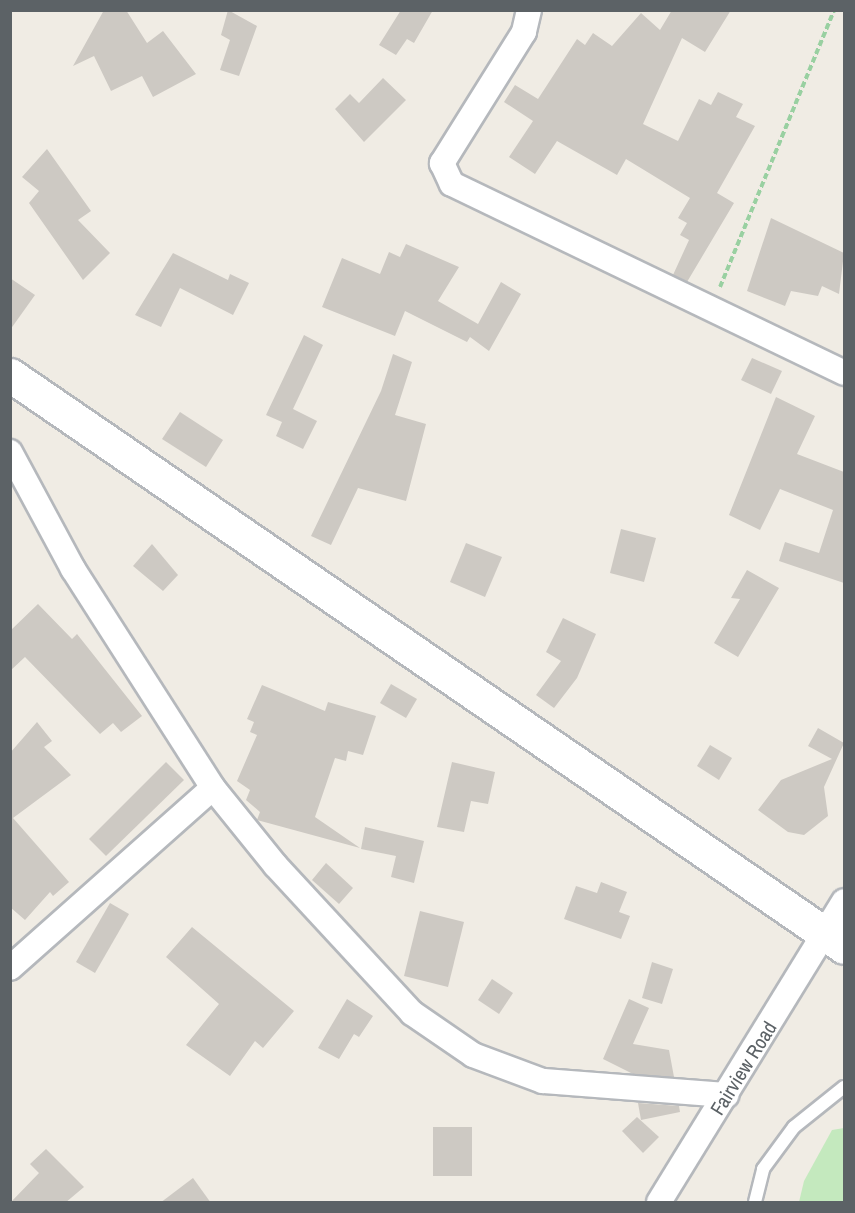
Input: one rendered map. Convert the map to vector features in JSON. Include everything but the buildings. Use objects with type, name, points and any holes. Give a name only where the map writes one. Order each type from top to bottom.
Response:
[{"type":"main road","points":[[10,375],[836,941]]},
{"type":"street","points":[[529,10],[524,32],[442,163],[452,184],[844,373]]},
{"type":"street","points":[[10,452],[73,569],[213,788],[276,866],[412,1013],[473,1056],[543,1081],[726,1095]]},
{"type":"street","points":[[10,968],[213,788]]},
{"type":"street","name":"Fairview Road","points":[[659,1203],[726,1095],[836,941],[844,901]]},
{"type":"lane","points":[[755,1203],[763,1169],[794,1127],[844,1087]]},
{"type":"path","points":[[712,308],[834,10]]},
{"type":"green space","points":[[844,1128],[844,1202],[799,1202],[804,1181],[832,1130]]}]
